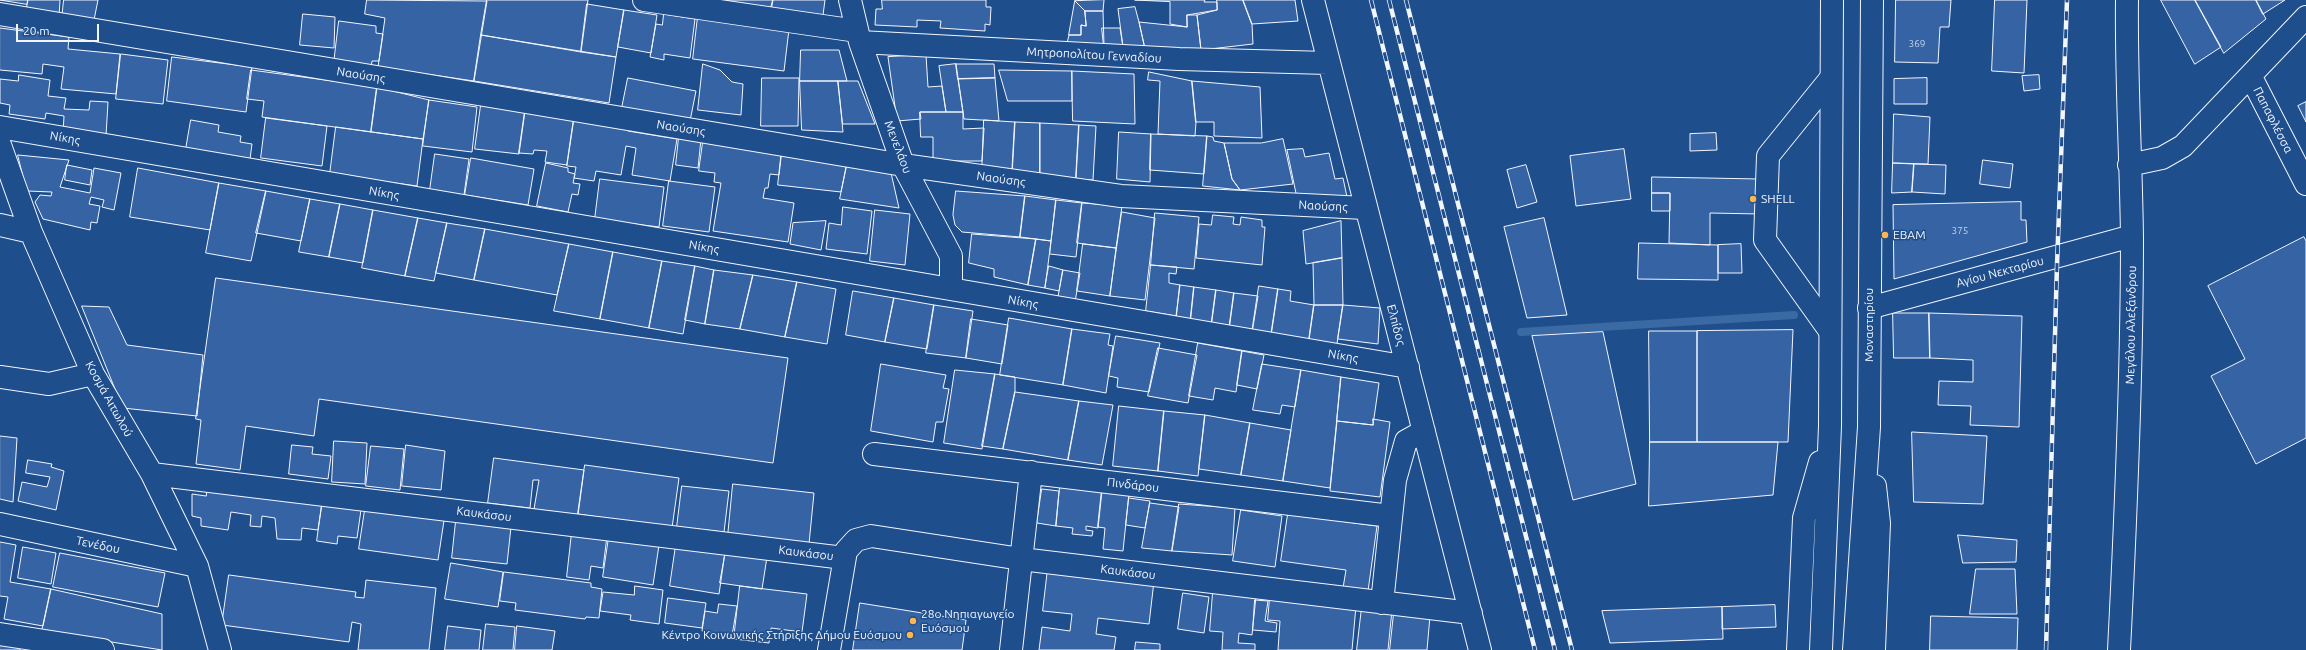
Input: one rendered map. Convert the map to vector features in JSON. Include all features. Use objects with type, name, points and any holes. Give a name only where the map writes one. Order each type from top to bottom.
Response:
[{"type":"street","name":"Μητροπολίτου Γενναδίου","points":[[644,0],[858,36],[1179,59],[1328,63]]},
{"type":"street","name":"Μενελάου","points":[[850,0],[858,36],[903,165],[951,256],[951,289]]},
{"type":"street","name":"Ελπίδος","points":[[1313,0],[1365,208],[1408,367],[1480,650]]},
{"type":"street","points":[[1821,650],[1830,426],[1832,0]]},
{"type":"street","name":"Μοναστηρίου","points":[[1854,650],[1868,427],[1872,0]]},
{"type":"street","name":"Μεγάλου Αλεξάνδρου","points":[[2119,650],[2131,349],[2132,236],[2126,80],[2127,0]]},
{"type":"street","name":"Ναούσης","points":[[0,14],[903,165],[1121,196],[1365,208]]},
{"type":"street","points":[[2129,165],[2162,158],[2183,146],[2251,77],[2306,17]]},
{"type":"street","name":"Παπαφλέσσα","points":[[2251,77],[2306,184]]},
{"type":"street","points":[[1830,331],[1765,240],[1768,156],[1831,78]]},
{"type":"street","name":"Νίκης","points":[[0,127],[1408,367]]},
{"type":"street","name":"Κοσμά Αιτωλού","points":[[0,145],[31,232],[93,374],[152,474],[197,566],[220,650]]},
{"type":"street","points":[[0,225],[31,232]]},
{"type":"street","name":"Αγίου Νεκταρίου","points":[[1869,308],[2132,236]]},
{"type":"street","points":[[0,377],[49,384],[93,374]]},
{"type":"street","points":[[1798,650],[1804,518],[1830,426]]},
{"type":"street","points":[[1868,427],[1879,523],[1874,650]]},
{"type":"street","points":[[1382,603],[1395,480],[1406,441],[1424,431]]},
{"type":"street","name":"Πινδάρου","points":[[874,454],[1392,516]]},
{"type":"street","points":[[1011,650],[1031,472]]},
{"type":"street","name":"Καυκάσου","points":[[152,474],[844,558],[850,544],[861,537],[871,536],[1021,559],[1471,613]]},
{"type":"street","name":"Τενέδου","points":[[0,524],[197,566]]},
{"type":"street","points":[[829,650],[844,558]]},
{"type":"street","points":[[0,634],[103,650]]},
{"type":"building","points":[[0,0],[28,0],[27,4]]},
{"type":"building","points":[[28,0],[60,0],[59,17],[36,16],[37,9],[27,8]]},
{"type":"building","points":[[64,0],[98,0],[93,25],[62,18]]},
{"type":"building","points":[[367,0],[487,1],[474,81],[378,67],[385,18],[365,14]]},
{"type":"building","points":[[487,0],[588,0],[581,52],[481,35]]},
{"type":"building","points":[[727,0],[773,0],[771,11],[727,5]]},
{"type":"building","points":[[773,0],[825,0],[823,15],[771,8]]},
{"type":"building","points":[[882,0],[986,0],[986,7],[991,7],[990,25],[985,24],[985,31],[940,28],[941,21],[917,20],[917,27],[875,25],[876,9],[882,9]]},
{"type":"building","points":[[1104,0],[1103,11],[1085,11],[1075,1]]},
{"type":"building","points":[[1135,0],[1205,0],[1204,2],[1217,2],[1217,10],[1187,15],[1187,27],[1170,24],[1170,2]]},
{"type":"building","points":[[1217,0],[1243,0],[1252,24],[1253,44],[1201,50],[1197,15],[1217,10]]},
{"type":"building","points":[[1243,0],[1295,0],[1298,21],[1252,24]]},
{"type":"building","points":[[1896,0],[1951,0],[1949,27],[1940,27],[1938,63],[1895,62]]},
{"type":"building","points":[[1995,0],[2027,0],[2024,73],[1992,71]]},
{"type":"building","points":[[2161,0],[2195,0],[2221,47],[2195,64]]},
{"type":"building","points":[[2195,0],[2256,0],[2266,19],[2224,53]]},
{"type":"building","points":[[2256,0],[2285,0],[2263,14]]},
{"type":"building","points":[[1075,1],[1085,11],[1086,26],[1081,25],[1081,35],[1069,35]]},
{"type":"building","points":[[587,4],[624,10],[616,57],[581,52]]},
{"type":"building","points":[[1135,7],[1145,49],[1123,47],[1118,9]]},
{"type":"building","points":[[624,10],[657,15],[651,53],[618,47]]},
{"type":"building","points":[[1085,11],[1103,11],[1104,46],[1067,43],[1069,35],[1081,35],[1081,25],[1086,26]]},
{"type":"building","points":[[303,14],[335,17],[334,48],[300,45]]},
{"type":"building","points":[[664,14],[695,19],[690,58],[664,54],[664,60],[650,57],[656,24],[662,25]]},
{"type":"building","points":[[1187,15],[1197,15],[1201,50],[1145,49],[1139,22],[1187,27]]},
{"type":"building","points":[[698,16],[789,29],[784,71],[693,59]]},
{"type":"building","points":[[339,21],[376,26],[376,33],[383,34],[379,61],[372,61],[371,68],[334,63]]},
{"type":"building","points":[[0,28],[69,37],[68,49],[120,54],[116,94],[61,89],[64,67],[43,64],[42,74],[0,70]]},
{"type":"building","points":[[1102,28],[1120,28],[1123,47],[1104,46]]},
{"type":"building","points":[[481,35],[616,57],[609,103],[474,81]]},
{"type":"building","points":[[801,50],[839,50],[847,81],[800,81]]},
{"type":"building","points":[[121,54],[168,60],[163,104],[116,99]]},
{"type":"building","points":[[926,55],[928,87],[942,86],[946,112],[920,112],[921,119],[897,121],[888,57]]},
{"type":"building","points":[[172,57],[252,67],[246,112],[167,101]]},
{"type":"building","points":[[703,64],[720,70],[732,82],[743,84],[741,115],[698,110]]},
{"type":"building","points":[[956,64],[994,64],[995,78],[958,79]]},
{"type":"building","points":[[956,64],[963,112],[946,112],[939,66]]},
{"type":"building","points":[[251,70],[377,87],[371,132],[262,117],[264,101],[247,99]]},
{"type":"building","points":[[999,70],[1072,71],[1072,101],[1008,101]]},
{"type":"building","points":[[1072,71],[1134,74],[1135,124],[1073,121]]},
{"type":"building","points":[[1149,72],[1192,81],[1196,122],[1195,136],[1158,134],[1160,81],[1148,80]]},
{"type":"building","points":[[19,75],[50,80],[48,96],[66,98],[64,109],[89,110],[90,101],[108,102],[106,136],[63,133],[64,116],[46,113],[45,119],[9,114],[10,105],[0,103],[0,79],[18,81]]},
{"type":"building","points":[[2039,75],[2040,89],[2024,91],[2022,76]]},
{"type":"building","points":[[628,78],[696,91],[689,126],[621,113]]},
{"type":"building","points":[[762,78],[799,78],[798,126],[761,126]]},
{"type":"building","points":[[995,78],[999,121],[964,119],[958,79]]},
{"type":"building","points":[[1927,78],[1927,104],[1894,104],[1894,79]]},
{"type":"building","points":[[800,81],[838,81],[843,132],[802,130]]},
{"type":"building","points":[[838,81],[858,81],[875,124],[843,124]]},
{"type":"building","points":[[1192,81],[1260,87],[1262,138],[1214,136],[1214,122],[1196,122]]},
{"type":"building","points":[[377,87],[429,100],[423,139],[371,132]]},
{"type":"building","points":[[429,100],[477,107],[472,152],[423,146]]},
{"type":"building","points":[[2306,102],[2306,122],[2298,106]]},
{"type":"building","points":[[481,105],[525,111],[519,154],[475,149]]},
{"type":"building","points":[[525,111],[574,118],[567,165],[545,162],[547,151],[534,150],[533,154],[519,153]]},
{"type":"building","points":[[920,112],[963,112],[963,129],[984,128],[982,161],[933,161],[933,137],[921,137]]},
{"type":"building","points":[[1894,114],[1930,117],[1928,164],[1893,163]]},
{"type":"building","points":[[266,118],[327,126],[322,166],[261,158]]},
{"type":"building","points":[[574,118],[629,127],[628,131],[677,139],[670,181],[632,175],[636,148],[626,146],[621,175],[596,171],[594,181],[574,178],[576,167],[567,166]]},
{"type":"building","points":[[191,120],[219,125],[218,132],[241,136],[240,142],[252,144],[250,159],[186,149]]},
{"type":"building","points":[[984,120],[1015,122],[1012,176],[982,174]]},
{"type":"building","points":[[1015,122],[1040,123],[1040,177],[1012,176]]},
{"type":"building","points":[[1040,123],[1079,125],[1076,179],[1040,177]]},
{"type":"building","points":[[1079,125],[1096,126],[1093,180],[1076,179]]},
{"type":"building","points":[[336,127],[423,139],[417,186],[330,174]]},
{"type":"building","points":[[1119,132],[1151,134],[1150,182],[1117,179]]},
{"type":"building","points":[[1716,133],[1717,150],[1690,151],[1690,134]]},
{"type":"building","points":[[1151,134],[1207,136],[1204,174],[1150,170]]},
{"type":"building","points":[[704,135],[782,149],[779,175],[770,174],[768,188],[765,188],[763,198],[794,203],[788,242],[713,231],[721,183],[714,182],[715,173],[699,171]]},
{"type":"building","points":[[1207,136],[1213,137],[1214,141],[1224,143],[1232,179],[1240,190],[1203,186]]},
{"type":"building","points":[[679,137],[701,139],[698,168],[676,165]]},
{"type":"building","points":[[1283,139],[1293,184],[1240,190],[1232,179],[1224,143],[1261,143]]},
{"type":"building","points":[[782,149],[848,159],[841,192],[778,185]]},
{"type":"building","points":[[1303,149],[1305,157],[1329,153],[1335,179],[1343,178],[1347,197],[1298,203],[1287,150]]},
{"type":"building","points":[[1624,149],[1631,199],[1576,206],[1570,156]]},
{"type":"building","points":[[435,154],[469,159],[464,195],[430,190]]},
{"type":"building","points":[[18,155],[69,160],[60,187],[90,193],[94,168],[121,173],[114,210],[102,207],[104,200],[91,197],[89,204],[100,206],[97,223],[91,222],[90,230],[43,219],[35,202],[40,195],[51,196],[52,192],[27,191]]},
{"type":"building","points":[[471,158],[534,169],[528,205],[465,195]]},
{"type":"building","points":[[848,159],[889,164],[899,208],[840,199]]},
{"type":"building","points":[[1983,160],[2013,164],[2010,188],[1980,184]]},
{"type":"building","points":[[546,163],[568,168],[568,172],[575,174],[573,183],[580,184],[578,195],[572,194],[568,212],[537,206]]},
{"type":"building","points":[[1893,163],[1914,164],[1912,192],[1892,193]]},
{"type":"building","points":[[1914,164],[1946,165],[1945,194],[1912,192]]},
{"type":"building","points":[[67,165],[92,170],[90,185],[65,180]]},
{"type":"building","points":[[1526,165],[1537,202],[1517,208],[1507,170]]},
{"type":"building","points":[[138,168],[219,183],[210,230],[130,217]]},
{"type":"building","points":[[1652,177],[1760,179],[1760,214],[1710,213],[1710,245],[1669,243],[1670,193],[1652,193]]},
{"type":"building","points":[[600,179],[664,187],[659,227],[595,219]]},
{"type":"building","points":[[669,181],[715,187],[709,232],[663,226]]},
{"type":"building","points":[[219,183],[266,191],[251,261],[206,253]]},
{"type":"building","points":[[266,191],[310,199],[301,241],[256,233]]},
{"type":"building","points":[[956,191],[1025,196],[1020,237],[962,232],[955,225],[953,215]]},
{"type":"building","points":[[1652,193],[1670,193],[1670,211],[1652,211]]},
{"type":"building","points":[[1025,196],[1056,200],[1051,241],[1020,237]]},
{"type":"building","points":[[310,199],[340,204],[329,257],[299,252]]},
{"type":"building","points":[[1056,200],[1082,203],[1076,257],[1050,254]]},
{"type":"building","points":[[2021,202],[2021,220],[2026,220],[2027,242],[1894,279],[1893,205]]},
{"type":"building","points":[[1082,203],[1122,206],[1116,248],[1077,243]]},
{"type":"building","points":[[340,204],[373,210],[363,263],[329,257]]},
{"type":"building","points":[[843,207],[872,211],[867,254],[826,249],[829,223],[841,225]]},
{"type":"building","points":[[373,210],[418,218],[405,276],[362,268]]},
{"type":"building","points":[[875,210],[910,214],[905,265],[870,261]]},
{"type":"building","points":[[1122,212],[1155,218],[1145,300],[1110,296]]},
{"type":"building","points":[[1155,213],[1199,217],[1194,269],[1151,265]]},
{"type":"building","points":[[1213,215],[1234,217],[1233,224],[1240,225],[1241,217],[1262,220],[1262,227],[1265,227],[1262,265],[1196,258],[1199,224],[1211,225]]},
{"type":"building","points":[[418,218],[447,223],[434,281],[405,276]]},
{"type":"building","points":[[1544,218],[1567,315],[1527,318],[1504,227]]},
{"type":"building","points":[[826,221],[821,250],[790,244],[793,223]]},
{"type":"building","points":[[1341,221],[1342,258],[1306,264],[1303,231]]},
{"type":"building","points":[[447,223],[485,229],[474,280],[436,273]]},
{"type":"building","points":[[485,229],[569,244],[557,295],[474,280]]},
{"type":"building","points":[[972,234],[1036,239],[1028,285],[994,277],[994,269],[969,263]]},
{"type":"building","points":[[2304,237],[2306,241],[2306,438],[2256,464],[2211,376],[2245,359],[2208,286]]},
{"type":"building","points":[[1036,239],[1051,241],[1045,288],[1028,285]]},
{"type":"building","points":[[1639,243],[1718,245],[1718,280],[1638,279]]},
{"type":"building","points":[[569,244],[613,252],[600,319],[554,311]]},
{"type":"building","points":[[1083,244],[1116,248],[1110,296],[1077,291]]},
{"type":"building","points":[[1741,244],[1742,273],[1718,273],[1718,245]]},
{"type":"building","points":[[613,252],[662,261],[649,328],[600,319]]},
{"type":"building","points":[[1342,258],[1343,305],[1314,305],[1313,263]]},
{"type":"building","points":[[662,261],[695,266],[683,334],[649,328]]},
{"type":"building","points":[[1151,265],[1177,267],[1176,274],[1169,273],[1169,283],[1180,285],[1176,316],[1146,311]]},
{"type":"building","points":[[695,266],[714,270],[705,324],[685,320]]},
{"type":"building","points":[[1049,266],[1063,270],[1059,291],[1045,288]]},
{"type":"building","points":[[714,270],[753,275],[740,329],[705,324]]},
{"type":"building","points":[[1063,270],[1080,273],[1074,308],[1057,305]]},
{"type":"building","points":[[753,275],[797,282],[785,337],[740,329]]},
{"type":"building","points":[[216,278],[788,358],[773,463],[319,399],[314,436],[246,426],[240,470],[196,464],[201,420],[196,419]]},
{"type":"building","points":[[797,282],[836,289],[827,344],[785,337]]},
{"type":"building","points":[[1180,285],[1194,287],[1190,325],[1176,324]]},
{"type":"building","points":[[1259,286],[1278,289],[1271,336],[1252,333]]},
{"type":"building","points":[[1194,287],[1216,290],[1211,328],[1190,325]]},
{"type":"building","points":[[1278,289],[1291,291],[1290,301],[1314,305],[1309,340],[1271,336]]},
{"type":"building","points":[[1216,290],[1234,293],[1229,330],[1211,328]]},
{"type":"building","points":[[853,291],[894,298],[885,342],[846,335]]},
{"type":"building","points":[[1234,293],[1258,296],[1252,333],[1229,330]]},
{"type":"building","points":[[894,298],[934,305],[927,349],[885,342]]},
{"type":"building","points":[[934,305],[973,311],[966,358],[926,353]]},
{"type":"building","points":[[1314,305],[1343,305],[1336,350],[1309,340]]},
{"type":"building","points":[[1343,305],[1380,308],[1378,344],[1338,339]]},
{"type":"building","points":[[82,306],[109,307],[127,345],[203,355],[197,416],[123,408]]},
{"type":"building","points":[[1893,313],[1929,313],[1930,358],[1894,358]]},
{"type":"building","points":[[1929,313],[2022,316],[2019,427],[1970,425],[1971,406],[1938,405],[1939,381],[1973,382],[1973,360],[1930,358]]},
{"type":"building","points":[[1009,318],[1072,329],[1063,385],[1000,375]]},
{"type":"building","points":[[971,319],[1008,325],[1002,364],[966,358]]},
{"type":"building","points":[[1072,329],[1110,334],[1108,345],[1113,346],[1106,393],[1063,385]]},
{"type":"building","points":[[1793,330],[1788,442],[1697,442],[1697,331]]},
{"type":"building","points":[[1649,331],[1697,331],[1697,442],[1650,442]]},
{"type":"building","points":[[1603,332],[1636,484],[1573,500],[1532,336]]},
{"type":"building","points":[[1116,336],[1160,343],[1149,392],[1117,387],[1118,378],[1109,376]]},
{"type":"building","points":[[1198,343],[1242,351],[1236,392],[1215,388],[1213,400],[1189,396]]},
{"type":"building","points":[[1158,348],[1197,355],[1188,403],[1148,396]]},
{"type":"building","points":[[1242,351],[1264,355],[1257,389],[1237,385]]},
{"type":"building","points":[[881,364],[946,375],[943,388],[949,389],[943,422],[936,422],[933,442],[871,431]]},
{"type":"building","points":[[1262,364],[1301,370],[1295,407],[1282,405],[1280,414],[1253,410]]},
{"type":"building","points":[[955,370],[995,374],[982,449],[944,443]]},
{"type":"building","points":[[1301,370],[1341,377],[1330,488],[1283,481]]},
{"type":"building","points":[[995,374],[1015,377],[1015,392],[1003,449],[982,446]]},
{"type":"building","points":[[1341,377],[1379,383],[1373,425],[1337,421]]},
{"type":"building","points":[[1015,392],[1079,401],[1068,460],[1003,449]]},
{"type":"building","points":[[1079,401],[1113,405],[1102,465],[1068,460]]},
{"type":"building","points":[[1119,406],[1164,411],[1158,471],[1113,466]]},
{"type":"building","points":[[1164,411],[1205,415],[1198,476],[1158,471]]},
{"type":"building","points":[[1205,415],[1250,423],[1241,475],[1199,469]]},
{"type":"building","points":[[1373,419],[1390,422],[1380,497],[1330,491],[1337,421],[1373,425]]},
{"type":"building","points":[[1250,423],[1291,430],[1283,481],[1241,475]]},
{"type":"building","points":[[1912,432],[1987,436],[1983,504],[1914,502]]},
{"type":"building","points":[[0,436],[17,438],[13,502],[0,499]]},
{"type":"building","points":[[334,441],[367,443],[365,484],[332,482]]},
{"type":"building","points":[[1650,442],[1778,442],[1773,495],[1649,506]]},
{"type":"building","points":[[292,445],[313,447],[312,454],[331,456],[328,479],[289,474]]},
{"type":"building","points":[[406,445],[445,451],[441,490],[402,486]]},
{"type":"building","points":[[371,446],[404,449],[400,490],[366,486]]},
{"type":"building","points":[[494,458],[584,470],[578,515],[534,509],[539,480],[533,480],[530,508],[488,503]]},
{"type":"building","points":[[28,460],[52,464],[51,467],[64,471],[56,510],[18,501],[22,482],[47,487],[50,477],[26,473]]},
{"type":"building","points":[[585,465],[679,478],[672,528],[578,514]]},
{"type":"building","points":[[733,484],[814,493],[809,544],[728,536]]},
{"type":"building","points":[[207,486],[323,497],[318,530],[302,528],[301,540],[277,539],[275,518],[262,516],[261,527],[250,526],[251,515],[231,512],[228,530],[201,526],[201,518],[192,516],[192,494],[206,496]]},
{"type":"building","points":[[682,486],[729,491],[724,532],[677,527]]},
{"type":"building","points":[[1060,487],[1102,491],[1098,528],[1086,526],[1086,530],[1093,531],[1092,536],[1072,534],[1073,528],[1056,526]]},
{"type":"building","points":[[1042,489],[1059,491],[1056,526],[1037,523]]},
{"type":"building","points":[[1102,489],[1129,493],[1123,551],[1103,549],[1105,528],[1098,527]]},
{"type":"building","points":[[323,497],[362,503],[357,538],[338,536],[337,544],[317,541]]},
{"type":"building","points":[[1129,498],[1150,501],[1145,528],[1126,525]]},
{"type":"building","points":[[366,503],[445,514],[438,560],[359,549]]},
{"type":"building","points":[[1150,503],[1179,507],[1172,551],[1142,548]]},
{"type":"building","points":[[1179,504],[1235,508],[1232,555],[1172,551]]},
{"type":"building","points":[[1241,510],[1282,516],[1275,567],[1233,561]]},
{"type":"building","points":[[1288,514],[1377,526],[1368,591],[1343,588],[1346,570],[1281,561]]},
{"type":"building","points":[[456,521],[511,527],[507,564],[452,558]]},
{"type":"building","points":[[572,532],[607,536],[603,568],[591,566],[589,580],[567,577]]},
{"type":"building","points":[[1958,535],[2017,540],[2016,562],[1963,563]]},
{"type":"building","points":[[609,537],[659,545],[653,585],[603,577]]},
{"type":"building","points":[[0,542],[16,545],[10,582],[51,589],[43,626],[4,619],[8,597],[0,596]]},
{"type":"building","points":[[676,545],[725,552],[719,594],[670,586]]},
{"type":"building","points":[[23,547],[56,553],[51,584],[18,578]]},
{"type":"building","points":[[726,550],[767,557],[762,589],[720,583]]},
{"type":"building","points":[[60,553],[165,573],[158,607],[53,587]]},
{"type":"building","points":[[451,563],[503,572],[498,607],[445,599]]},
{"type":"building","points":[[1048,568],[1154,581],[1149,624],[1098,618],[1096,634],[1116,637],[1114,650],[1039,650],[1042,627],[1070,631],[1072,614],[1043,611]]},
{"type":"building","points":[[1976,569],[2015,569],[2017,614],[1970,614]]},
{"type":"building","points":[[504,572],[591,583],[591,587],[602,589],[599,618],[586,617],[585,619],[515,610],[516,603],[500,601]]},
{"type":"building","points":[[229,575],[356,592],[355,597],[364,598],[366,580],[436,588],[429,650],[358,650],[361,624],[352,622],[349,642],[222,625]]},
{"type":"building","points":[[635,586],[663,590],[659,624],[630,620],[631,615],[600,611],[603,592],[634,595]]},
{"type":"building","points":[[740,586],[807,594],[802,632],[771,628],[769,643],[734,639]]},
{"type":"building","points":[[51,589],[162,614],[162,650],[42,631]]},
{"type":"building","points":[[1213,592],[1256,596],[1252,635],[1239,633],[1238,643],[1255,644],[1255,650],[1222,650],[1223,632],[1210,631]]},
{"type":"building","points":[[1183,593],[1209,597],[1204,633],[1178,629]]},
{"type":"building","points":[[1270,597],[1356,606],[1352,650],[1278,650],[1280,621],[1268,620]]},
{"type":"building","points":[[668,598],[706,603],[702,628],[665,623]]},
{"type":"building","points":[[1255,600],[1268,601],[1265,621],[1277,623],[1276,632],[1253,630]]},
{"type":"building","name":"Κέντρο Κοινωνικής Στήριξης Δήμου Ευόσμου","points":[[860,603],[966,620],[962,650],[853,650]]},
{"type":"building","points":[[719,604],[737,606],[732,636],[702,631],[705,611],[717,613]]},
{"type":"building","points":[[1775,605],[1776,627],[1722,629],[1722,607]]},
{"type":"building","points":[[1362,607],[1392,610],[1388,650],[1357,650]]},
{"type":"building","points":[[1722,607],[1723,639],[1610,643],[1602,611]]},
{"type":"building","points":[[1394,613],[1430,616],[1427,650],[1390,650]]},
{"type":"building","points":[[1931,616],[2018,618],[2017,650],[1930,650]]},
{"type":"building","points":[[486,624],[515,627],[513,650],[483,650]]},
{"type":"building","points":[[448,626],[481,630],[479,650],[445,650]]},
{"type":"building","points":[[517,626],[555,631],[552,650],[515,650]]},
{"type":"building","points":[[0,635],[22,639],[20,650],[0,650]]},
{"type":"building","points":[[1136,642],[1160,644],[1160,650],[1135,650]]},
{"type":"waterway","points":[[1521,332],[1794,315]]},
{"type":"railway","points":[[1371,0],[1535,650]]},
{"type":"railway","points":[[1389,0],[1555,650]]},
{"type":"railway","points":[[1406,0],[1572,650]]},
{"type":"railway","points":[[2046,650],[2057,265],[2067,0]]},
{"type":"place","name":"SHELL","points":[[1753,199]]},
{"type":"place","name":"ΕΒΑΜ","points":[[1885,235]]},
{"type":"place","name":"28ο Νηπιαγωγείο Ευόσμου","points":[[913,621]]},
{"type":"place","name":"Κέντρο Κοινωνικής Στήριξης Δήμου Ευόσμου","points":[[910,635]]}]
